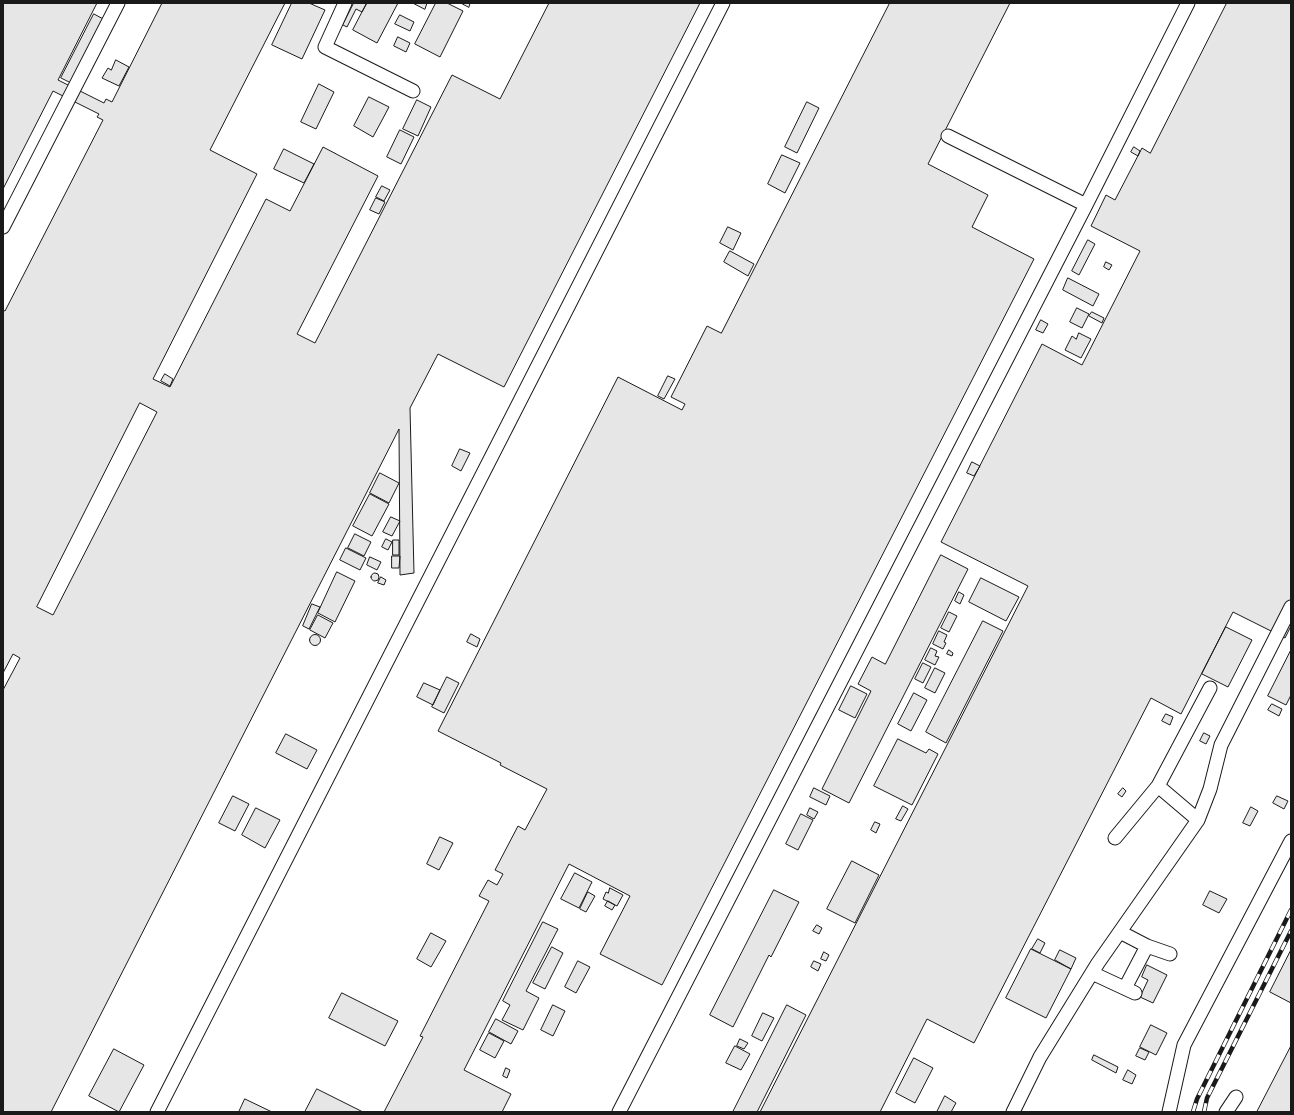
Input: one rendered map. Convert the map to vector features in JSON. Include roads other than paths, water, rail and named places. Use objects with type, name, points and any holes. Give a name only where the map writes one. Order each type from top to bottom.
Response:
[{"type":"lane","points":[[3,227],[118,3]]},
{"type":"lane","points":[[345,3],[325,47],[413,91]]},
{"type":"lane","points":[[157,1112],[723,3]]},
{"type":"lane","points":[[619,1112],[1086,205],[1188,3]]},
{"type":"lane","points":[[948,136],[1086,205]]},
{"type":"lane","points":[[1013,1112],[1040,1057],[1092,973],[1198,820],[1210,788],[1221,745],[1291,607]]},
{"type":"lane","points":[[1115,838],[1158,786],[1210,688]]},
{"type":"lane","points":[[1158,786],[1198,820]]},
{"type":"lane","points":[[1168,1112],[1184,1045],[1291,841]]},
{"type":"lane","points":[[1120,932],[1147,946],[1170,954]]},
{"type":"lane","points":[[1092,973],[1130,990],[1147,946]]},
{"type":"lane","points":[[1226,1112],[1236,1097]]},
{"type":"railway","points":[[1193,1112],[1197,1099],[1291,910]]},
{"type":"railway","points":[[1204,1112],[1207,1098],[1291,931]]}]
